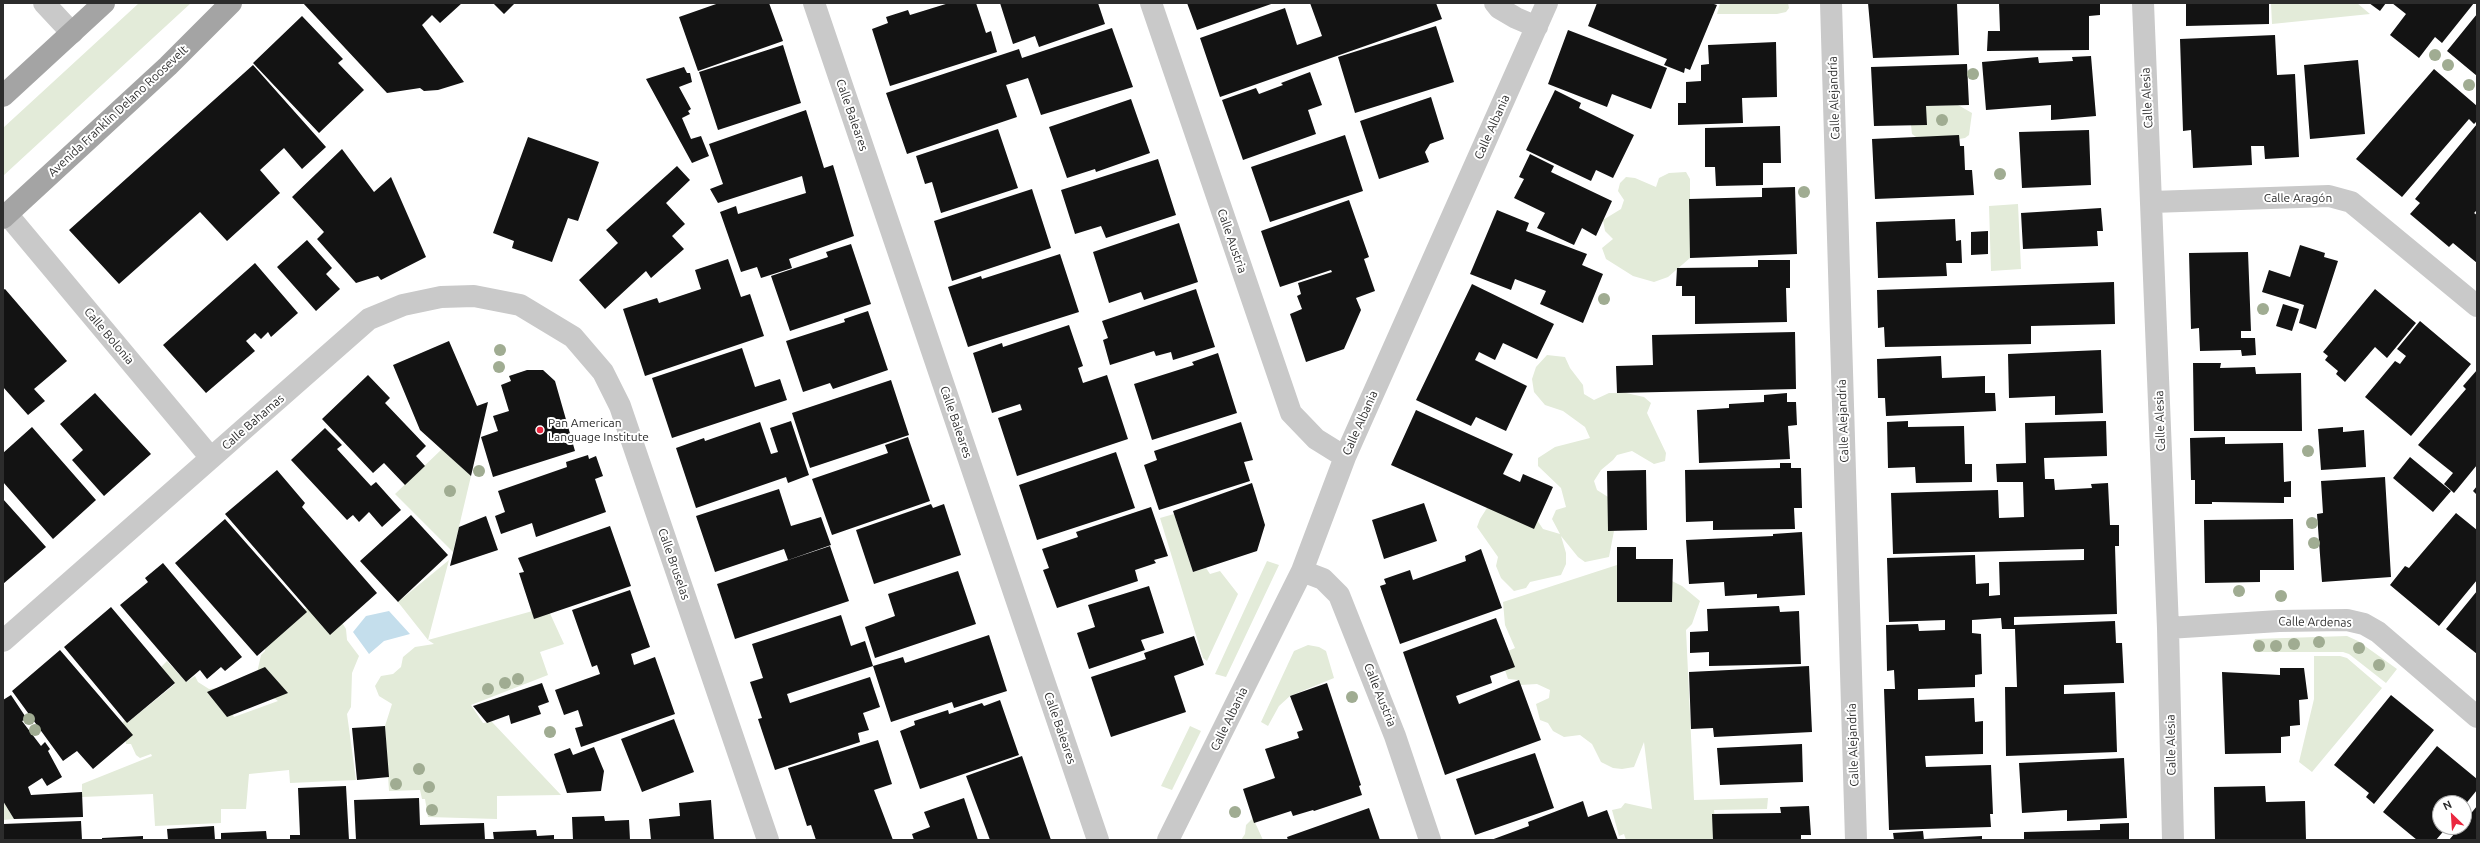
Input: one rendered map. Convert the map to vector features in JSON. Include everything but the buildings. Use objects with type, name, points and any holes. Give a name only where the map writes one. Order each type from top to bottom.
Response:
[{"type":"main road","points":[[3,96],[104,3]]},
{"type":"main road","name":"Avenida Franklin Delano Roosevelt","points":[[5,216],[168,66],[231,3]]},
{"type":"street","points":[[44,3],[72,33]]},
{"type":"street","name":"Calle Baleares","points":[[814,3],[1098,840]]},
{"type":"street","name":"Calle Austria","points":[[1151,3],[1291,413],[1316,439],[1345,457]]},
{"type":"street","points":[[1495,3],[1499,8],[1516,18],[1537,27]]},
{"type":"street","name":"Calle Albania","points":[[1168,840],[1302,570],[1345,457],[1547,3]]},
{"type":"street","name":"Calle Alejandría","points":[[1831,3],[1856,840]]},
{"type":"street","name":"Calle Alesia","points":[[2143,3],[2168,628],[2173,840]]},
{"type":"street","name":"Calle Aragón","points":[[2152,202],[2329,196],[2351,202],[2477,306]]},
{"type":"street","name":"Calle Bolonia","points":[[5,216],[210,458]]},
{"type":"street","name":"Calle Bahamas","points":[[3,641],[369,320],[403,304],[441,297],[474,296],[520,305],[540,315]]},
{"type":"street","name":"Calle Bruselas","points":[[540,315],[573,337],[603,372],[620,406],[768,840]]},
{"type":"street","name":"Calle Austria","points":[[1302,570],[1323,579],[1339,595],[1396,736],[1430,840]]},
{"type":"street","name":"Calle Ardenas","points":[[2168,628],[2279,621],[2347,620],[2364,624],[2378,632],[2477,717]]},
{"type":"green space","points":[[139,3],[191,3],[3,176],[3,128]]},
{"type":"green space","points":[[1720,3],[1788,3],[1789,8],[1786,12],[1777,14],[1717,14]]},
{"type":"green space","points":[[2271,3],[2357,3],[2370,14],[2272,24]]},
{"type":"green space","points":[[1958,105],[1972,113],[1969,135],[1965,138],[1959,139],[1959,136],[1916,137],[1912,134],[1911,125],[1926,106]]},
{"type":"green space","points":[[1686,172],[1690,179],[1690,258],[1668,277],[1654,282],[1633,276],[1606,259],[1602,248],[1613,239],[1605,231],[1603,220],[1621,209],[1624,200],[1618,191],[1620,183],[1626,177],[1635,178],[1656,187],[1659,178],[1669,173]]},
{"type":"green space","points":[[2018,204],[2021,269],[1991,271],[1989,206]]},
{"type":"green space","points":[[1547,355],[1565,357],[1570,368],[1583,385],[1584,394],[1594,400],[1609,393],[1626,393],[1644,397],[1651,403],[1647,413],[1666,453],[1665,461],[1654,464],[1632,451],[1617,455],[1601,470],[1594,481],[1597,490],[1608,497],[1608,531],[1614,531],[1609,557],[1585,562],[1578,557],[1561,536],[1566,553],[1566,564],[1561,575],[1530,582],[1526,588],[1514,591],[1501,578],[1496,566],[1498,557],[1477,527],[1480,519],[1487,508],[1501,502],[1533,514],[1543,529],[1560,534],[1552,519],[1556,510],[1566,507],[1561,488],[1538,466],[1538,458],[1555,447],[1590,438],[1585,427],[1563,411],[1545,405],[1534,392],[1532,379],[1536,367]]},
{"type":"green space","points":[[442,449],[471,476],[453,552],[395,494]]},
{"type":"green space","points":[[1174,514],[1193,572],[1206,568],[1210,574],[1220,571],[1238,594],[1207,661],[1203,658],[1160,518]]},
{"type":"green space","points":[[449,560],[428,640],[398,602]]},
{"type":"green space","points":[[1267,561],[1279,565],[1226,677],[1215,674]]},
{"type":"green space","points":[[1617,565],[1617,602],[1672,602],[1672,581],[1682,586],[1700,601],[1692,624],[1686,630],[1694,800],[1768,798],[1767,809],[1714,810],[1717,840],[1626,840],[1624,834],[1619,836],[1612,810],[1621,808],[1625,803],[1652,809],[1644,742],[1634,767],[1622,769],[1613,768],[1601,762],[1592,744],[1580,735],[1564,737],[1553,731],[1548,723],[1540,720],[1536,704],[1549,698],[1550,690],[1537,684],[1520,685],[1519,680],[1508,679],[1505,670],[1508,651],[1515,648],[1505,625],[1503,602]]},
{"type":"green space","points":[[318,605],[338,616],[346,629],[347,640],[359,656],[352,673],[351,707],[347,714],[356,780],[290,783],[289,770],[249,774],[246,809],[221,809],[221,823],[155,826],[153,794],[82,797],[82,784],[152,756],[151,754],[140,758],[136,755],[131,744],[126,744],[123,722],[125,720],[127,723],[175,684],[161,667],[167,661],[186,682],[195,676],[198,682],[209,689],[217,688],[234,717],[278,701],[271,696],[257,673],[261,655],[265,651],[266,642],[300,610]]},
{"type":"green space","points":[[547,607],[564,644],[540,652],[548,675],[471,705],[483,723],[492,722],[561,795],[497,796],[497,819],[428,817],[425,799],[422,799],[420,790],[389,791],[385,726],[392,704],[379,696],[375,686],[381,676],[393,674],[401,667],[403,657],[415,647],[434,644],[428,640]]},
{"type":"green space","points":[[2347,636],[2358,641],[2397,669],[2386,683],[2349,654],[2343,652],[2255,652],[2255,639]]},
{"type":"green space","points":[[1308,645],[1319,647],[1326,651],[1334,678],[1290,696],[1279,706],[1268,726],[1261,722],[1294,651]]},
{"type":"green space","points":[[2314,656],[2340,656],[2347,658],[2382,688],[2312,772],[2299,762],[2314,699]]},
{"type":"green space","points":[[1190,726],[1201,731],[1172,790],[1161,786]]},
{"type":"green space","points":[[3,801],[14,819],[3,820]]},
{"type":"green space","points":[[1253,818],[1263,840],[1241,840],[1245,834],[1246,825]]},
{"type":"water","points":[[389,611],[410,634],[384,641],[369,654],[353,632],[366,616]]},
{"type":"place","name":"Pan American Language Institute","points":[[540,430]]}]
